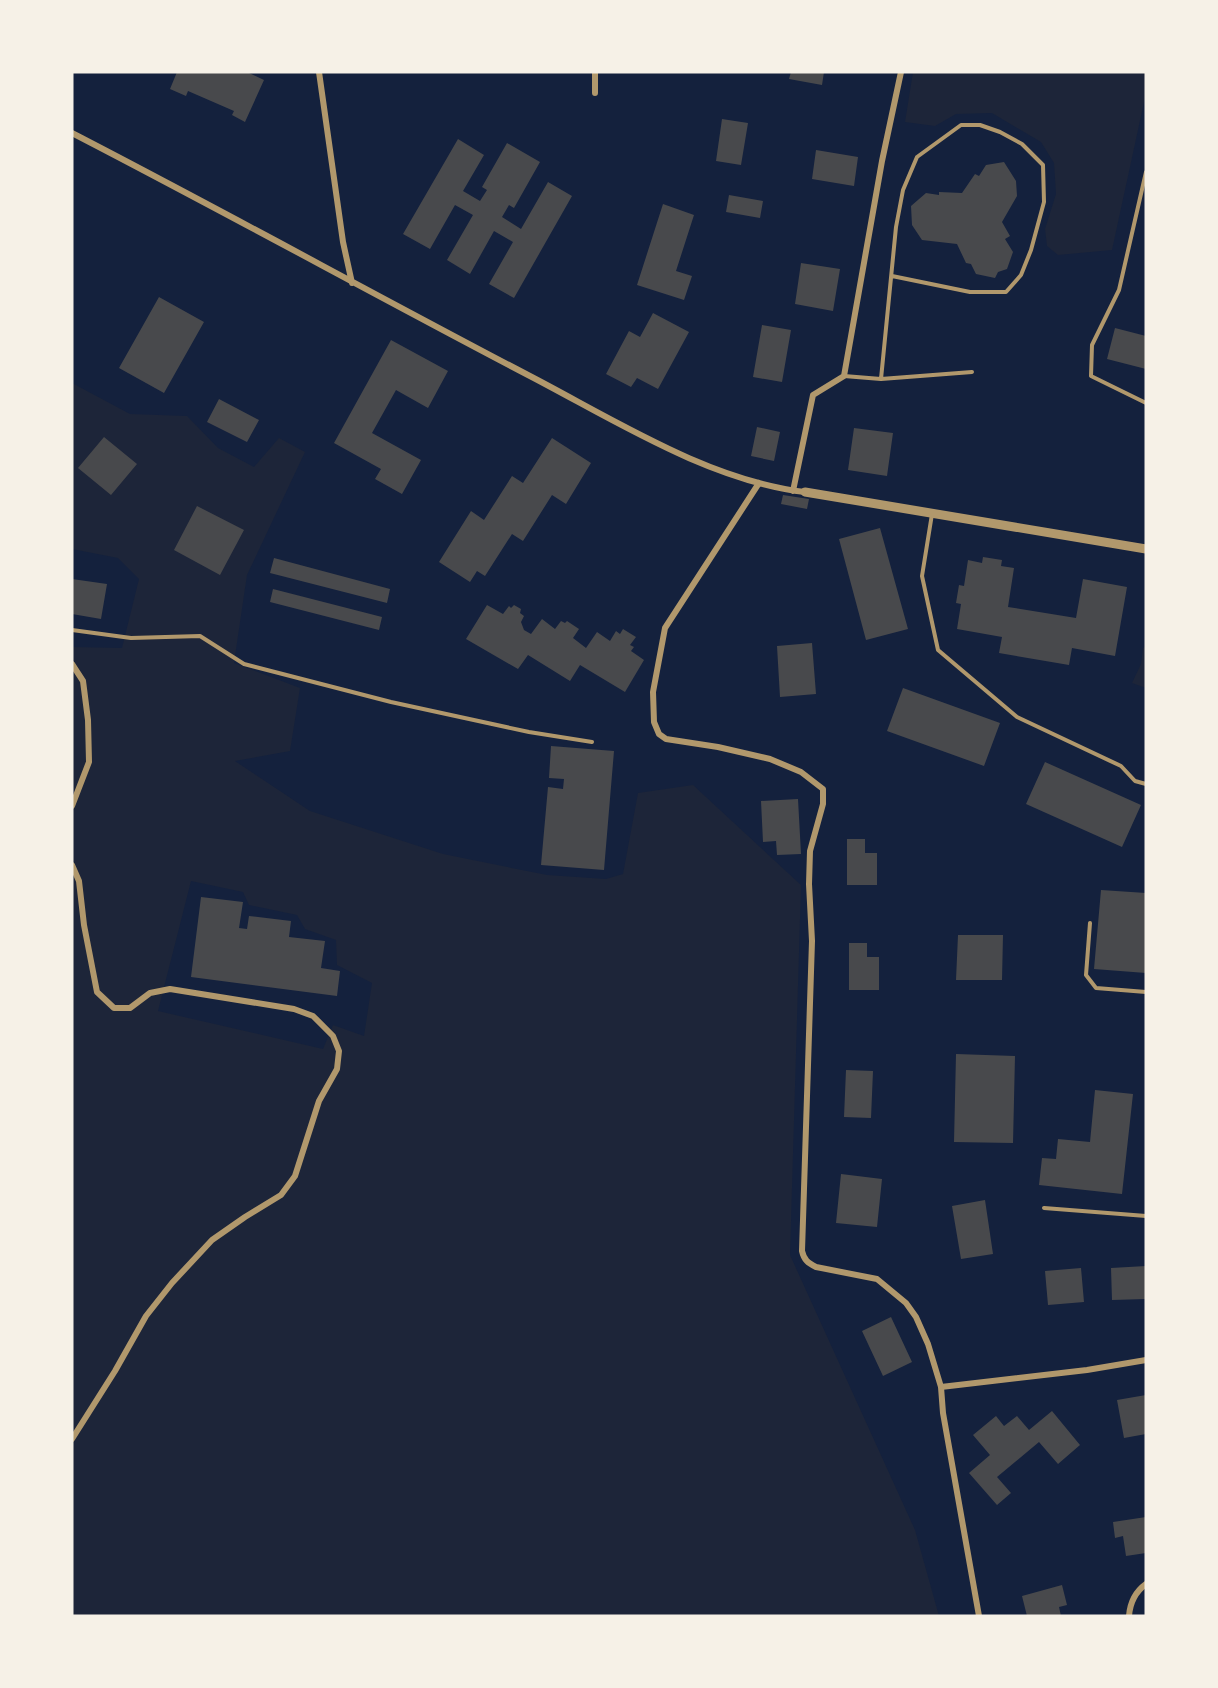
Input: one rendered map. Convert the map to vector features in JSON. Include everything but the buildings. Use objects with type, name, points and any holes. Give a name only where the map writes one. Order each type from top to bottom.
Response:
[{"type":"street","points":[[319,72],[343,242],[352,283]]},
{"type":"street","points":[[595,72],[595,93]]},
{"type":"street","points":[[794,491],[813,395],[844,376],[882,161],[901,72]]},
{"type":"street","points":[[72,133],[684,457],[759,483],[794,491],[933,512],[1146,549]]},
{"type":"street","points":[[759,483],[665,628],[653,692],[654,722],[658,734],[666,739],[718,747],[770,759],[801,772],[823,789],[823,804],[810,851],[813,941],[802,1251],[808,1263],[816,1267],[877,1279],[906,1303],[916,1317],[928,1344],[941,1388],[943,1413],[979,1616]]},
{"type":"street","points":[[72,664],[83,681],[88,720],[89,762],[72,806]]},
{"type":"street","points":[[72,865],[79,881],[84,925],[97,992],[114,1008],[130,1008],[150,993],[170,989],[294,1009],[313,1016],[333,1036],[339,1051],[336,1069],[319,1101],[295,1176],[281,1195],[245,1216],[212,1240],[172,1283],[146,1316],[72,1439]]},
{"type":"street","points":[[941,1388],[1088,1370],[1146,1360]]},
{"type":"street","points":[[1129,1616],[1130,1604],[1140,1588],[1146,1584]]},
{"type":"lane","points":[[881,379],[896,227],[903,190],[917,157],[961,125],[980,125],[1000,132],[1022,144],[1043,165],[1044,202],[1031,250],[1021,275],[1006,292],[970,292],[892,276]]},
{"type":"lane","points":[[1146,172],[1119,290],[1092,345],[1091,376],[1146,403]]},
{"type":"lane","points":[[844,376],[881,379],[972,372]]},
{"type":"lane","points":[[933,512],[922,576],[938,650],[1017,717],[1121,766],[1135,781],[1146,784]]},
{"type":"lane","points":[[72,630],[131,638],[200,636],[244,664],[391,702],[529,732],[592,742]]},
{"type":"lane","points":[[1090,923],[1086,975],[1091,982],[1096,988],[1146,992]]},
{"type":"lane","points":[[1044,1208],[1146,1216]]},
{"type":"shaded area","points":[[913,72],[1146,72],[1146,93],[1112,250],[1058,255],[1047,246],[1045,229],[1056,194],[1054,163],[1041,142],[992,113],[956,114],[935,126],[905,122]]},
{"type":"shaded area","points":[[72,383],[130,414],[187,416],[218,448],[254,467],[279,438],[305,452],[247,575],[234,663],[300,688],[290,751],[235,761],[310,811],[443,854],[547,875],[606,879],[623,874],[638,793],[693,785],[801,885],[790,1255],[915,1530],[939,1616],[72,1616],[72,647],[122,648],[139,579],[118,558],[72,549]],"holes":[[[191,881],[243,892],[249,905],[297,915],[305,929],[336,940],[337,965],[372,983],[364,1036],[333,1025],[323,1049],[158,1011]]]},
{"type":"shaded area","points":[[1146,646],[1146,688],[1132,683],[1141,664],[1143,648]]}]
